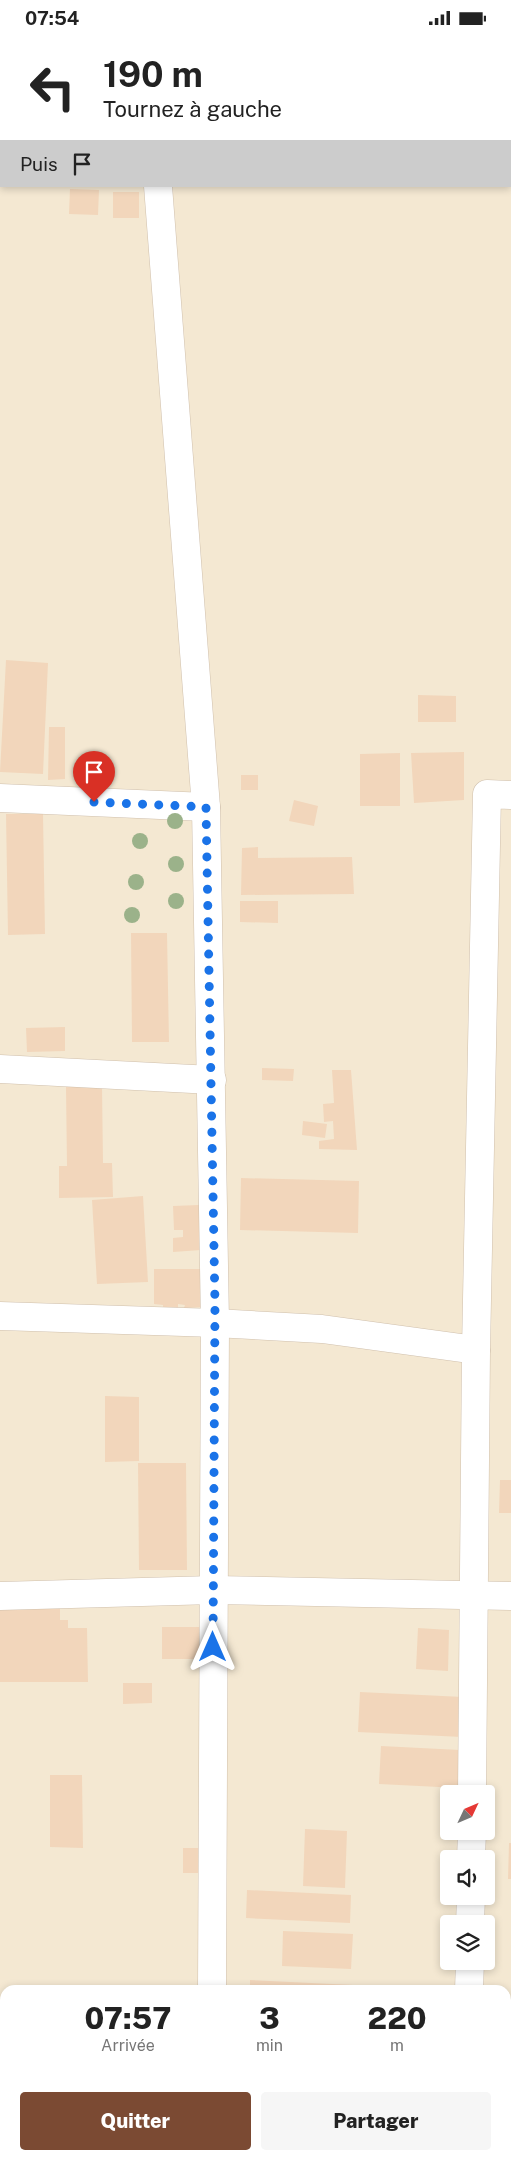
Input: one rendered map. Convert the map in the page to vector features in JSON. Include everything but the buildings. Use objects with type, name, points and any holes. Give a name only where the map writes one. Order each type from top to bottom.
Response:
[{"type":"street","points":[[158,187],[206,807],[215,1323],[212,1985]]},
{"type":"street","points":[[472,1785],[476,1350],[486,794],[511,795]]},
{"type":"street","points":[[0,799],[206,807]]},
{"type":"street","points":[[0,1069],[212,1080]]},
{"type":"street","points":[[0,1316],[215,1323],[322,1329],[476,1350]]},
{"type":"street","points":[[0,1595],[213,1590],[511,1596]]},
{"type":"street","points":[[470,1970],[470,1985]]},
{"type":"shaded area","points":[[0,187],[511,187],[511,1985],[0,1985]]},
{"type":"route","points":[[94,802],[206,807],[215,1304],[213,1647]]}]
